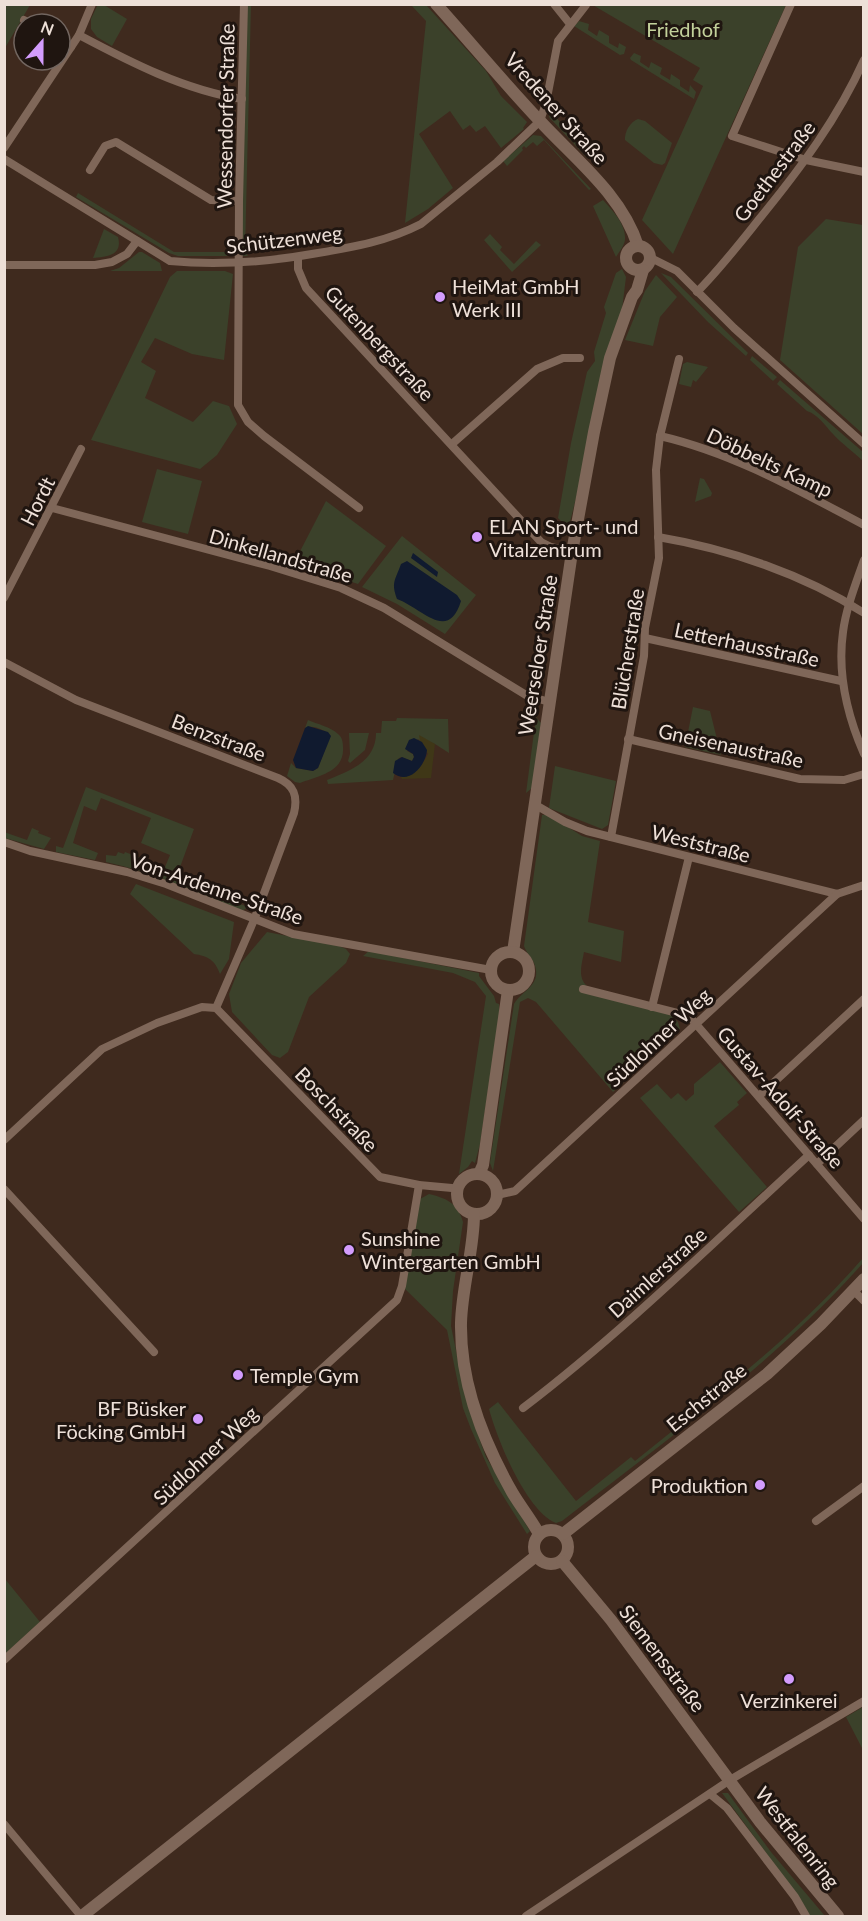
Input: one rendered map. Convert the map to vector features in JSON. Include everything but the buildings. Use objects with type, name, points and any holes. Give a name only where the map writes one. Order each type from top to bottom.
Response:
[{"type":"street","points":[[72,45],[92,4]]},
{"type":"street","name":"Wessendorfer Straße","points":[[244,4],[236,384],[238,405],[242,414],[264,436],[359,508]]},
{"type":"street","name":"Vredener Straße","points":[[436,4],[616,203],[631,226],[638,246]]},
{"type":"street","points":[[554,4],[570,24]]},
{"type":"street","points":[[790,4],[732,136],[806,159],[864,172]]},
{"type":"street","points":[[540,121],[546,104],[558,41],[586,5]]},
{"type":"street","points":[[79,34],[146,69],[217,96],[242,99]]},
{"type":"street","name":"Goethestraße","points":[[697,292],[746,236],[806,159],[838,111],[864,60]]},
{"type":"street","points":[[4,148],[54,72]]},
{"type":"street","name":"Schützenweg","points":[[4,159],[170,261],[238,264],[298,257],[373,243],[407,231],[421,224],[497,162],[540,121]]},
{"type":"street","points":[[90,170],[105,146],[116,142],[212,200],[239,201]]},
{"type":"street","points":[[4,265],[95,265],[112,262],[127,255],[136,241]]},
{"type":"street","points":[[651,258],[649,264],[639,270],[628,265],[626,257],[630,249],[638,246],[646,248],[651,258],[677,271],[734,328],[864,444]]},
{"type":"street","name":"Gutenbergstraße","points":[[298,257],[298,269],[306,288],[541,542],[551,548],[572,552]]},
{"type":"street","name":"Weerseloer Straße","points":[[513,952],[572,552],[594,432],[610,358],[632,297],[637,290],[639,270]]},
{"type":"street","points":[[452,444],[537,369],[563,358],[580,358]]},
{"type":"street","name":"Blücherstraße","points":[[610,837],[644,657],[645,628],[659,558],[656,470],[660,436],[680,359]]},
{"type":"street","name":"Döbbelts Kamp","points":[[660,436],[688,442],[753,468],[864,525]]},
{"type":"street","name":"Hordt","points":[[4,598],[81,450]]},
{"type":"street","name":"Dinkellandstraße","points":[[52,508],[270,566],[341,588],[384,608],[526,695],[549,702]]},
{"type":"street","points":[[658,537],[688,542],[801,579],[864,613]]},
{"type":"street","points":[[864,560],[843,630],[840,660],[841,681],[852,727],[864,754]]},
{"type":"street","name":"Letterhausstraße","points":[[645,638],[841,681]]},
{"type":"street","name":"Benzstraße","points":[[4,662],[76,700],[278,778],[292,787],[296,795],[294,813],[254,920]]},
{"type":"street","name":"Gneisenaustraße","points":[[628,739],[800,779],[844,780],[864,774]]},
{"type":"street","name":"Weststraße","points":[[534,804],[565,822],[610,837],[837,894]]},
{"type":"street","name":"Von-Ardenne-Straße","points":[[4,842],[30,851],[127,872],[166,884],[293,934],[491,970]]},
{"type":"street","points":[[652,1007],[689,857]]},
{"type":"street","points":[[837,894],[864,885]]},
{"type":"street","name":"Südlohner Weg","points":[[497,1195],[515,1191],[837,894]]},
{"type":"street","points":[[4,1140],[102,1049],[157,1023],[202,1007],[216,1008],[254,920]]},
{"type":"street","points":[[513,952],[524,957],[529,973],[524,984],[508,990],[494,981],[491,970],[501,954],[513,952]]},
{"type":"street","points":[[584,989],[689,1016],[697,1024]]},
{"type":"street","points":[[479,1174],[483,1165],[508,990]]},
{"type":"street","points":[[759,1096],[864,999]]},
{"type":"street","name":"Boschstraße","points":[[216,1008],[380,1177],[457,1190]]},
{"type":"street","name":"Gustav-Adolf-Straße","points":[[697,1024],[864,1219]]},
{"type":"street","points":[[817,1164],[864,1120]]},
{"type":"street","name":"Daimlerstraße","points":[[523,1408],[619,1330],[809,1155]]},
{"type":"street","points":[[479,1174],[487,1176],[492,1181],[497,1195],[495,1202],[488,1210],[474,1214],[468,1212],[459,1203],[457,1190],[465,1178],[479,1174]]},
{"type":"street","name":"Südlohner Weg","points":[[4,1660],[397,1300],[402,1286],[419,1185]]},
{"type":"street","points":[[4,1189],[154,1352]]},
{"type":"street","points":[[474,1214],[461,1322],[465,1366],[488,1446],[519,1504],[539,1534]]},
{"type":"street","name":"Eschstraße","points":[[563,1534],[767,1374],[821,1324],[864,1279]]},
{"type":"street","points":[[854,1291],[864,1301]]},
{"type":"street","points":[[816,1521],[864,1486]]},
{"type":"street","points":[[551,1529],[563,1534],[568,1544],[566,1556],[562,1560],[551,1564],[545,1563],[536,1556],[534,1544],[539,1534],[551,1529]]},
{"type":"street","points":[[4,1824],[82,1917],[536,1556]]},
{"type":"street","name":"Siemensstraße","points":[[562,1560],[611,1620],[730,1780]]},
{"type":"street","points":[[526,1917],[576,1881],[730,1780],[864,1701]]},
{"type":"street","name":"Westfalenring","points":[[730,1780],[791,1862],[838,1917]]},
{"type":"street","points":[[710,1794],[727,1808],[789,1888],[806,1917]]},
{"type":"green space","points":[[98,4],[104,5],[127,19],[112,46],[97,37],[91,29],[91,19]]},
{"type":"green space","points":[[251,4],[245,252],[248,256],[242,256],[246,5]]},
{"type":"green space","name":"Friedhof","points":[[591,4],[786,5],[673,254],[642,220],[703,86],[693,80],[700,68]]},
{"type":"green space","points":[[4,5],[30,5],[26,12],[12,12],[12,36],[4,48]]},
{"type":"green space","points":[[411,5],[426,5],[486,71],[501,96],[527,122],[524,129],[501,148],[485,126],[476,132],[470,125],[463,130],[450,111],[419,134],[453,188],[428,209],[405,223],[426,21]]},
{"type":"green space","points":[[579,21],[589,24],[588,30],[597,36],[599,30],[609,36],[609,43],[618,48],[619,43],[626,47],[624,54],[620,55],[574,26]]},
{"type":"green space","points":[[634,53],[641,56],[640,62],[649,68],[651,62],[662,68],[660,74],[670,80],[671,74],[680,80],[680,86],[689,92],[690,85],[696,92],[694,99],[631,60]]},
{"type":"green space","points":[[552,109],[559,111],[555,116],[577,143],[582,140],[593,147],[587,158],[549,117]]},
{"type":"green space","points":[[638,119],[645,121],[672,143],[665,163],[662,165],[654,163],[625,140],[629,127]]},
{"type":"green space","points":[[533,135],[541,136],[591,189],[589,190],[544,140],[537,146],[533,142],[526,148],[524,146],[523,150],[507,166],[503,161]]},
{"type":"green space","points":[[78,193],[174,252],[230,252],[227,256],[178,256],[169,253],[76,197]]},
{"type":"green space","points":[[603,200],[618,218],[625,233],[624,244],[616,257],[593,206]]},
{"type":"green space","points":[[826,219],[863,225],[863,434],[780,360],[798,247]]},
{"type":"green space","points":[[104,229],[118,237],[118,248],[108,256],[93,258]]},
{"type":"green space","points":[[490,234],[502,247],[500,250],[514,264],[536,241],[541,245],[512,272],[484,240]]},
{"type":"green space","points":[[139,252],[160,263],[162,271],[110,271],[119,268]]},
{"type":"green space","points":[[622,269],[626,277],[621,318],[570,522],[564,524],[558,518],[571,443],[587,372],[595,361],[594,352],[606,313],[604,307],[616,273]]},
{"type":"green space","points":[[177,271],[225,271],[233,274],[224,360],[192,354],[155,338],[141,362],[156,371],[145,398],[193,422],[213,401],[229,406],[237,424],[217,455],[200,469],[91,440],[170,277]]},
{"type":"green space","points":[[661,273],[671,277],[748,353],[746,356],[708,322]]},
{"type":"green space","points":[[656,275],[677,297],[660,317],[653,346],[625,340],[645,291]]},
{"type":"green space","points":[[752,356],[777,377],[773,381],[750,360]]},
{"type":"green space","points":[[687,362],[708,367],[696,382],[693,380],[691,387],[679,384],[683,364]]},
{"type":"green space","points":[[780,380],[863,452],[863,461],[818,418],[777,384]]},
{"type":"green space","points":[[157,469],[202,481],[188,534],[142,522]]},
{"type":"green space","points":[[700,478],[704,479],[712,493],[711,496],[695,502]]},
{"type":"green space","points":[[326,501],[386,546],[358,584],[294,563]]},
{"type":"green space","points":[[402,536],[476,595],[445,634],[397,604],[362,587]]},
{"type":"green space","points":[[693,707],[710,711],[721,755],[685,747]]},
{"type":"green space","points":[[536,717],[541,723],[532,788],[526,793]]},
{"type":"green space","points":[[397,718],[448,719],[449,753],[420,738],[420,741],[418,739],[407,751],[413,754],[412,761],[401,757],[398,759],[393,780],[328,784],[327,780],[352,769],[366,758],[375,743],[376,733],[381,733],[382,721],[396,721]]},
{"type":"green space","points":[[308,720],[339,735],[343,743],[342,755],[340,762],[329,772],[300,783],[287,776],[291,763],[296,768],[313,771],[318,768],[330,736],[319,728],[305,728]]},
{"type":"green space","points":[[349,733],[369,733],[365,750],[350,763],[348,761]]},
{"type":"green space","points":[[555,766],[616,781],[608,825],[602,829],[549,808]]},
{"type":"green space","points":[[86,787],[194,829],[176,878],[248,907],[242,911],[158,877],[106,862],[106,855],[116,856],[118,852],[124,854],[125,852],[165,867],[170,855],[141,843],[151,818],[101,798],[96,811],[84,806],[73,843],[98,853],[95,860],[56,852],[56,846],[63,848]]},
{"type":"green space","points":[[542,815],[549,815],[582,836],[600,841],[588,922],[624,931],[621,962],[584,952],[582,979],[587,986],[671,1015],[678,1022],[680,1029],[613,1092],[536,1002],[528,998],[520,1002],[493,1171],[490,1163],[491,1155],[514,1004],[536,977],[534,963],[524,946]]},
{"type":"green space","points":[[32,828],[51,838],[44,849],[5,838],[4,832],[27,840]]},
{"type":"green space","points":[[136,884],[234,922],[229,959],[220,974],[213,962],[194,954],[130,894]]},
{"type":"green space","points":[[267,932],[339,946],[350,954],[346,963],[309,997],[288,1052],[280,1058],[272,1055],[232,1012],[229,994],[241,963]]},
{"type":"green space","points":[[369,951],[479,973],[496,1003],[499,1004],[480,1144],[475,1163],[472,1161],[459,1174],[486,996],[475,982],[453,973],[363,956]]},
{"type":"green space","points":[[720,1062],[747,1093],[737,1102],[739,1105],[714,1126],[767,1187],[739,1212],[640,1098],[657,1084],[671,1099],[678,1093],[686,1101],[694,1094],[694,1084]]},
{"type":"green space","points":[[429,1194],[441,1197],[455,1206],[463,1222],[453,1291],[451,1326],[473,1421],[486,1457],[530,1531],[527,1534],[495,1483],[471,1429],[463,1408],[447,1330],[403,1287],[420,1199]]},
{"type":"green space","points":[[863,1258],[863,1263],[829,1299],[757,1367],[562,1521],[556,1523],[545,1516],[534,1504],[514,1473],[493,1422],[489,1409],[498,1402],[576,1501],[631,1457],[635,1461],[754,1364],[810,1313]]},
{"type":"green space","points":[[5,1579],[40,1622],[5,1654]]},
{"type":"green space","points":[[863,1707],[863,1750],[846,1717]]},
{"type":"green space","points":[[722,1793],[728,1793],[771,1852],[825,1916],[807,1916],[797,1895]]},
{"type":"sand","points":[[419,735],[435,744],[431,778],[402,779],[401,777],[410,775],[417,769],[428,754]]},
{"type":"water","points":[[413,553],[438,572],[437,577],[411,558]]},
{"type":"water","points":[[407,561],[457,595],[461,601],[456,613],[449,620],[434,619],[397,599],[394,582],[401,564]]},
{"type":"water","points":[[308,726],[328,732],[331,736],[318,768],[313,771],[296,768],[293,760],[305,728]]},
{"type":"water","points":[[414,738],[422,742],[427,750],[424,762],[411,775],[399,776],[393,773],[395,761],[402,757],[412,761],[413,754],[405,749],[409,740]]},
{"type":"place","name":"HeiMat GmbH Werk III","points":[[440,297]]},
{"type":"place","name":"ELAN Sport- und Vitalzentrum","points":[[477,537]]},
{"type":"place","name":"Sunshine Wintergarten GmbH","points":[[349,1250]]},
{"type":"place","name":"Temple Gym","points":[[238,1375]]},
{"type":"place","name":"BF Büsker Föcking GmbH","points":[[198,1419]]},
{"type":"place","name":"Produktion","points":[[760,1485]]},
{"type":"place","name":"Verzinkerei","points":[[789,1679]]}]
